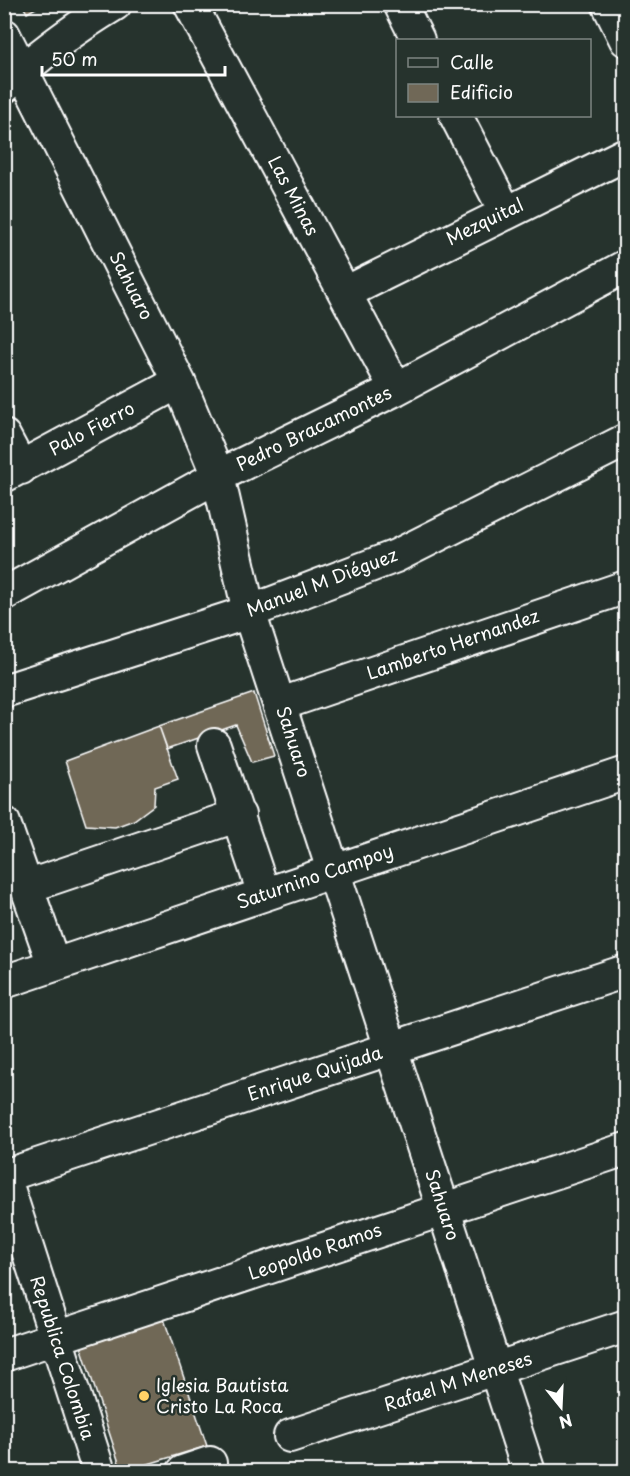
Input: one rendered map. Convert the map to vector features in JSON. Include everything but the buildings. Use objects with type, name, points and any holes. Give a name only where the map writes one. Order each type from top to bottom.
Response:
[{"type":"street","points":[[14,79],[87,21],[115,4]]},
{"type":"street","name":"Las Minas","points":[[190,4],[396,389]]},
{"type":"street","points":[[400,4],[418,39]]},
{"type":"street","points":[[608,4],[626,40]]},
{"type":"street","name":"Sahuaro","points":[[4,35],[14,79],[179,382],[218,476],[249,612],[281,704],[333,871],[529,1472]]},
{"type":"street","points":[[457,117],[505,211]]},
{"type":"street","name":"Mezquital","points":[[345,292],[505,211],[626,154]]},
{"type":"street","name":"Pedro Bracamontes","points":[[4,594],[218,476],[396,389],[626,266]]},
{"type":"street","name":"Palo Fierro","points":[[13,472],[179,382]]},
{"type":"street","points":[[4,436],[13,472]]},
{"type":"street","name":"Manuel M Diéguez","points":[[4,691],[249,612],[396,556],[626,440]]},
{"type":"street","name":"Lamberto Hernandez","points":[[281,704],[626,587]]},
{"type":"street","points":[[214,745],[264,894]]},
{"type":"street","name":"Saturnino Campoy","points":[[4,982],[626,772]]},
{"type":"street","points":[[26,887],[239,815]]},
{"type":"street","points":[[4,824],[54,965]]},
{"type":"street","name":"Enrique Quijada","points":[[4,1176],[626,971]]},
{"type":"street","name":"Leopoldo Ramos","points":[[4,1355],[626,1149]]},
{"type":"street","name":"Republica Colombia","points":[[4,1176],[99,1472]]},
{"type":"street","name":"Rafael M Meneses","points":[[290,1436],[626,1326]]},
{"type":"place","name":"Iglesia Bautista Cristo La Roca","points":[[144,1396]]}]
